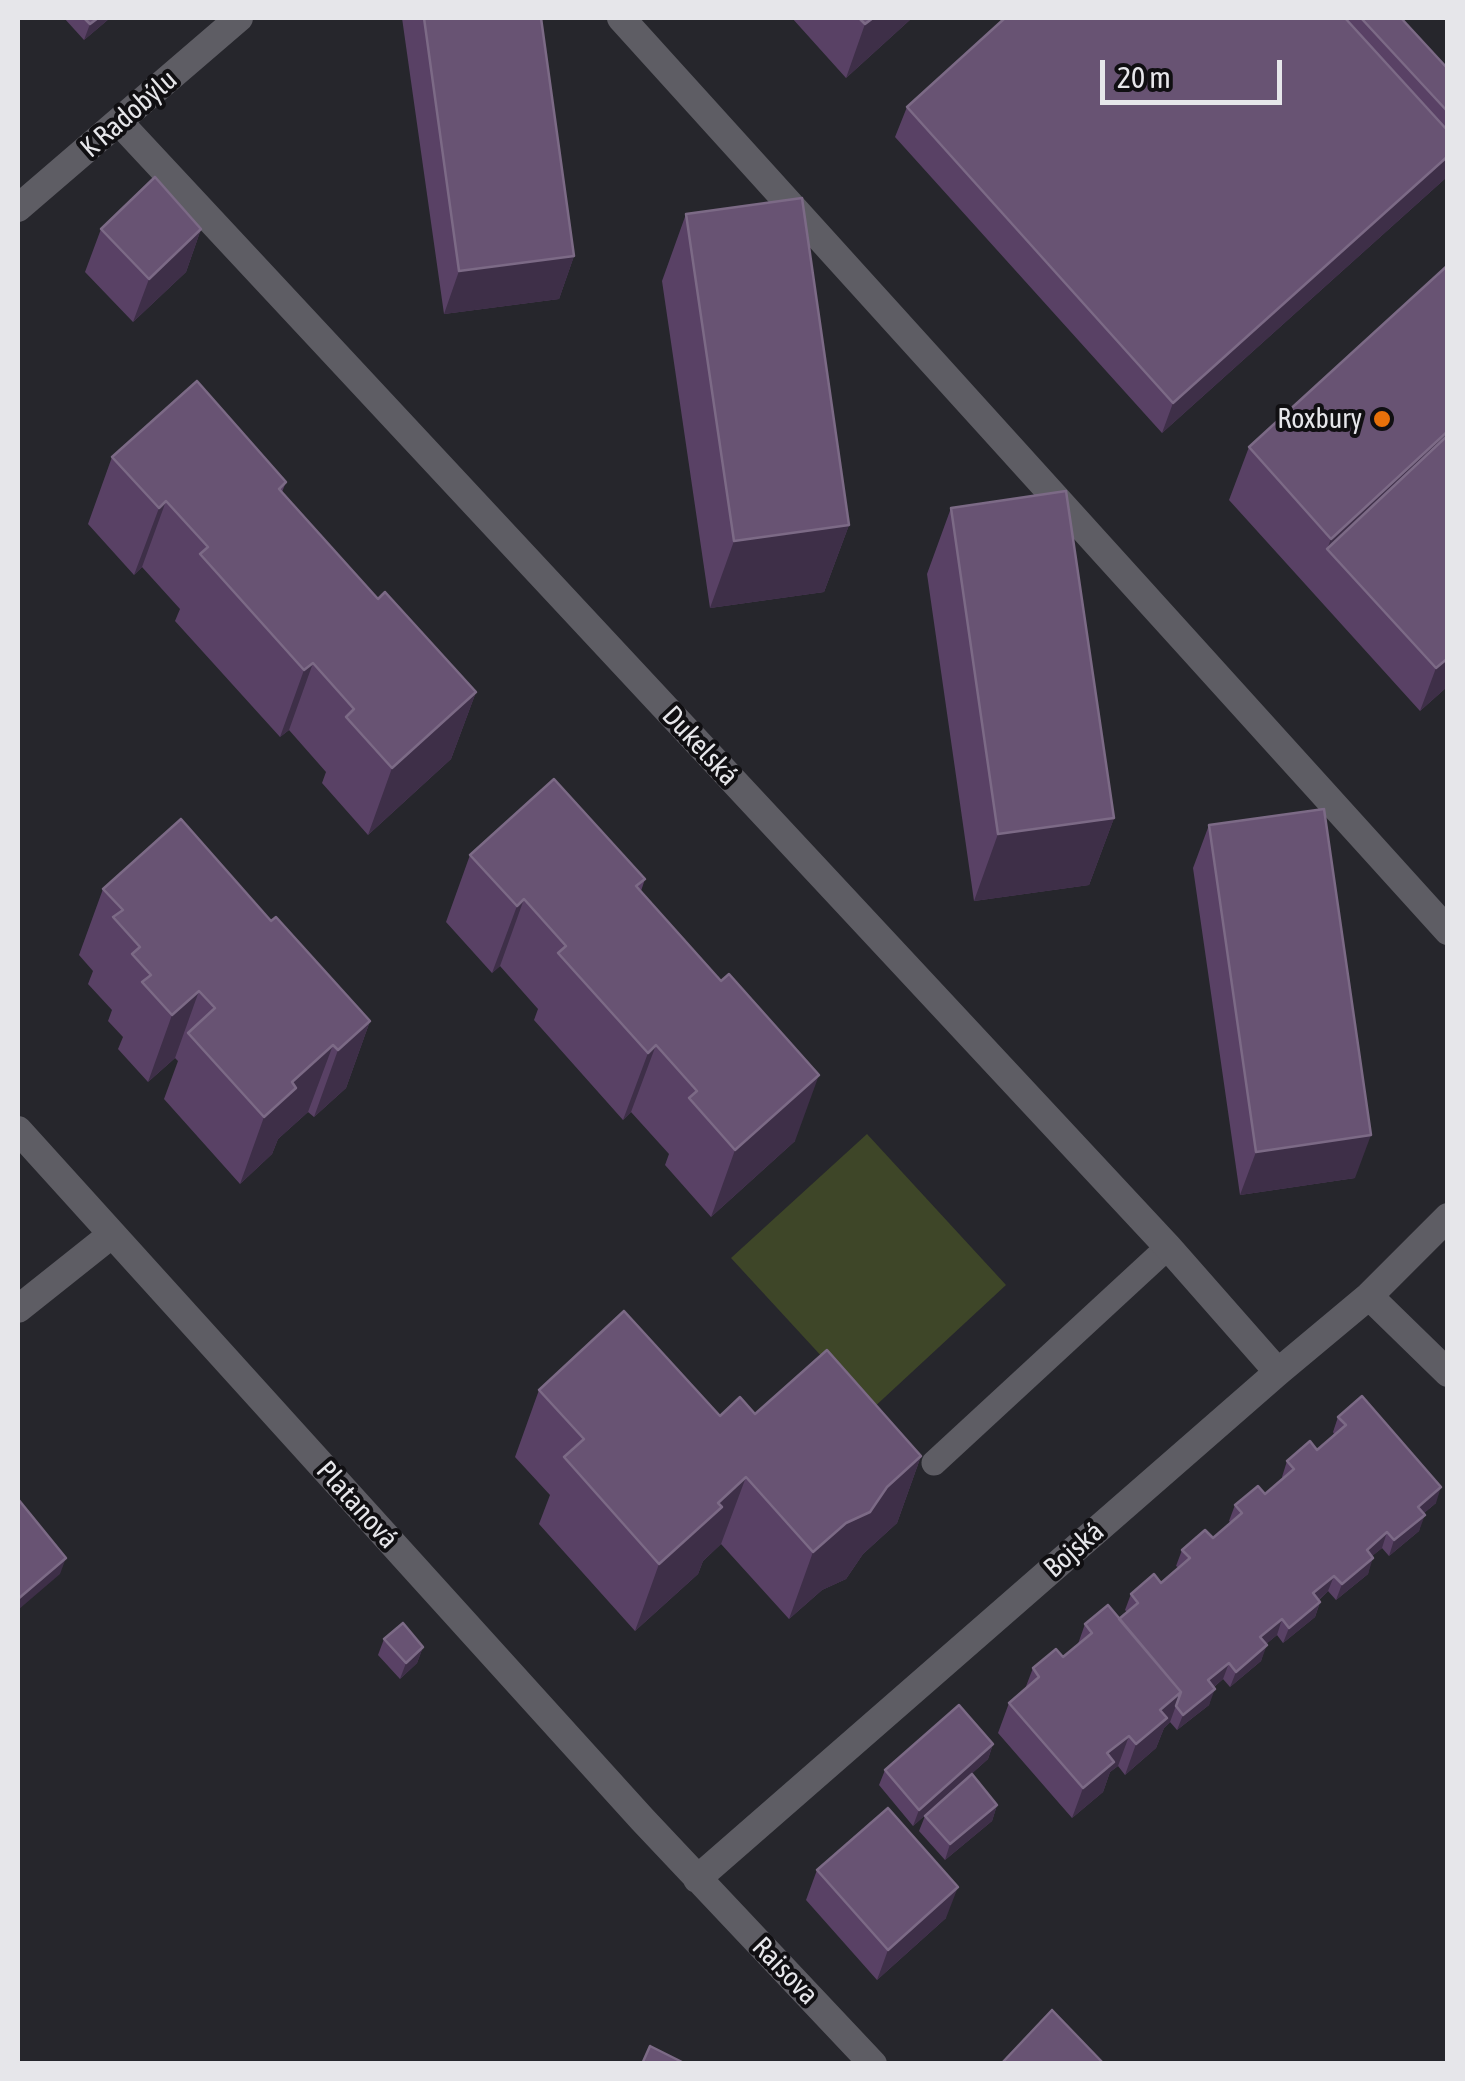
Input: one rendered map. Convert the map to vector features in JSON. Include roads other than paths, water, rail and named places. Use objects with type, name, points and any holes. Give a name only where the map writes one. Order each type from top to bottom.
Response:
[{"type":"street","name":"K Radobýlu","points":[[18,208],[240,18]]},
{"type":"street","points":[[621,18],[1448,931]]},
{"type":"street","name":"Dukelská","points":[[120,124],[1168,1247],[1278,1372]]},
{"type":"street","name":"Platanová","points":[[18,1130],[697,1878]]},
{"type":"street","name":"Bojská","points":[[697,1878],[1370,1296],[1448,1217]]},
{"type":"street","points":[[18,1309],[111,1236]]},
{"type":"street","points":[[1370,1296],[1448,1373]]},
{"type":"street","name":"Raisova","points":[[697,1878],[873,2064]]},
{"type":"lane","points":[[934,1463],[1168,1247]]},
{"type":"place","name":"Roxbury","points":[[1382,419]]}]
